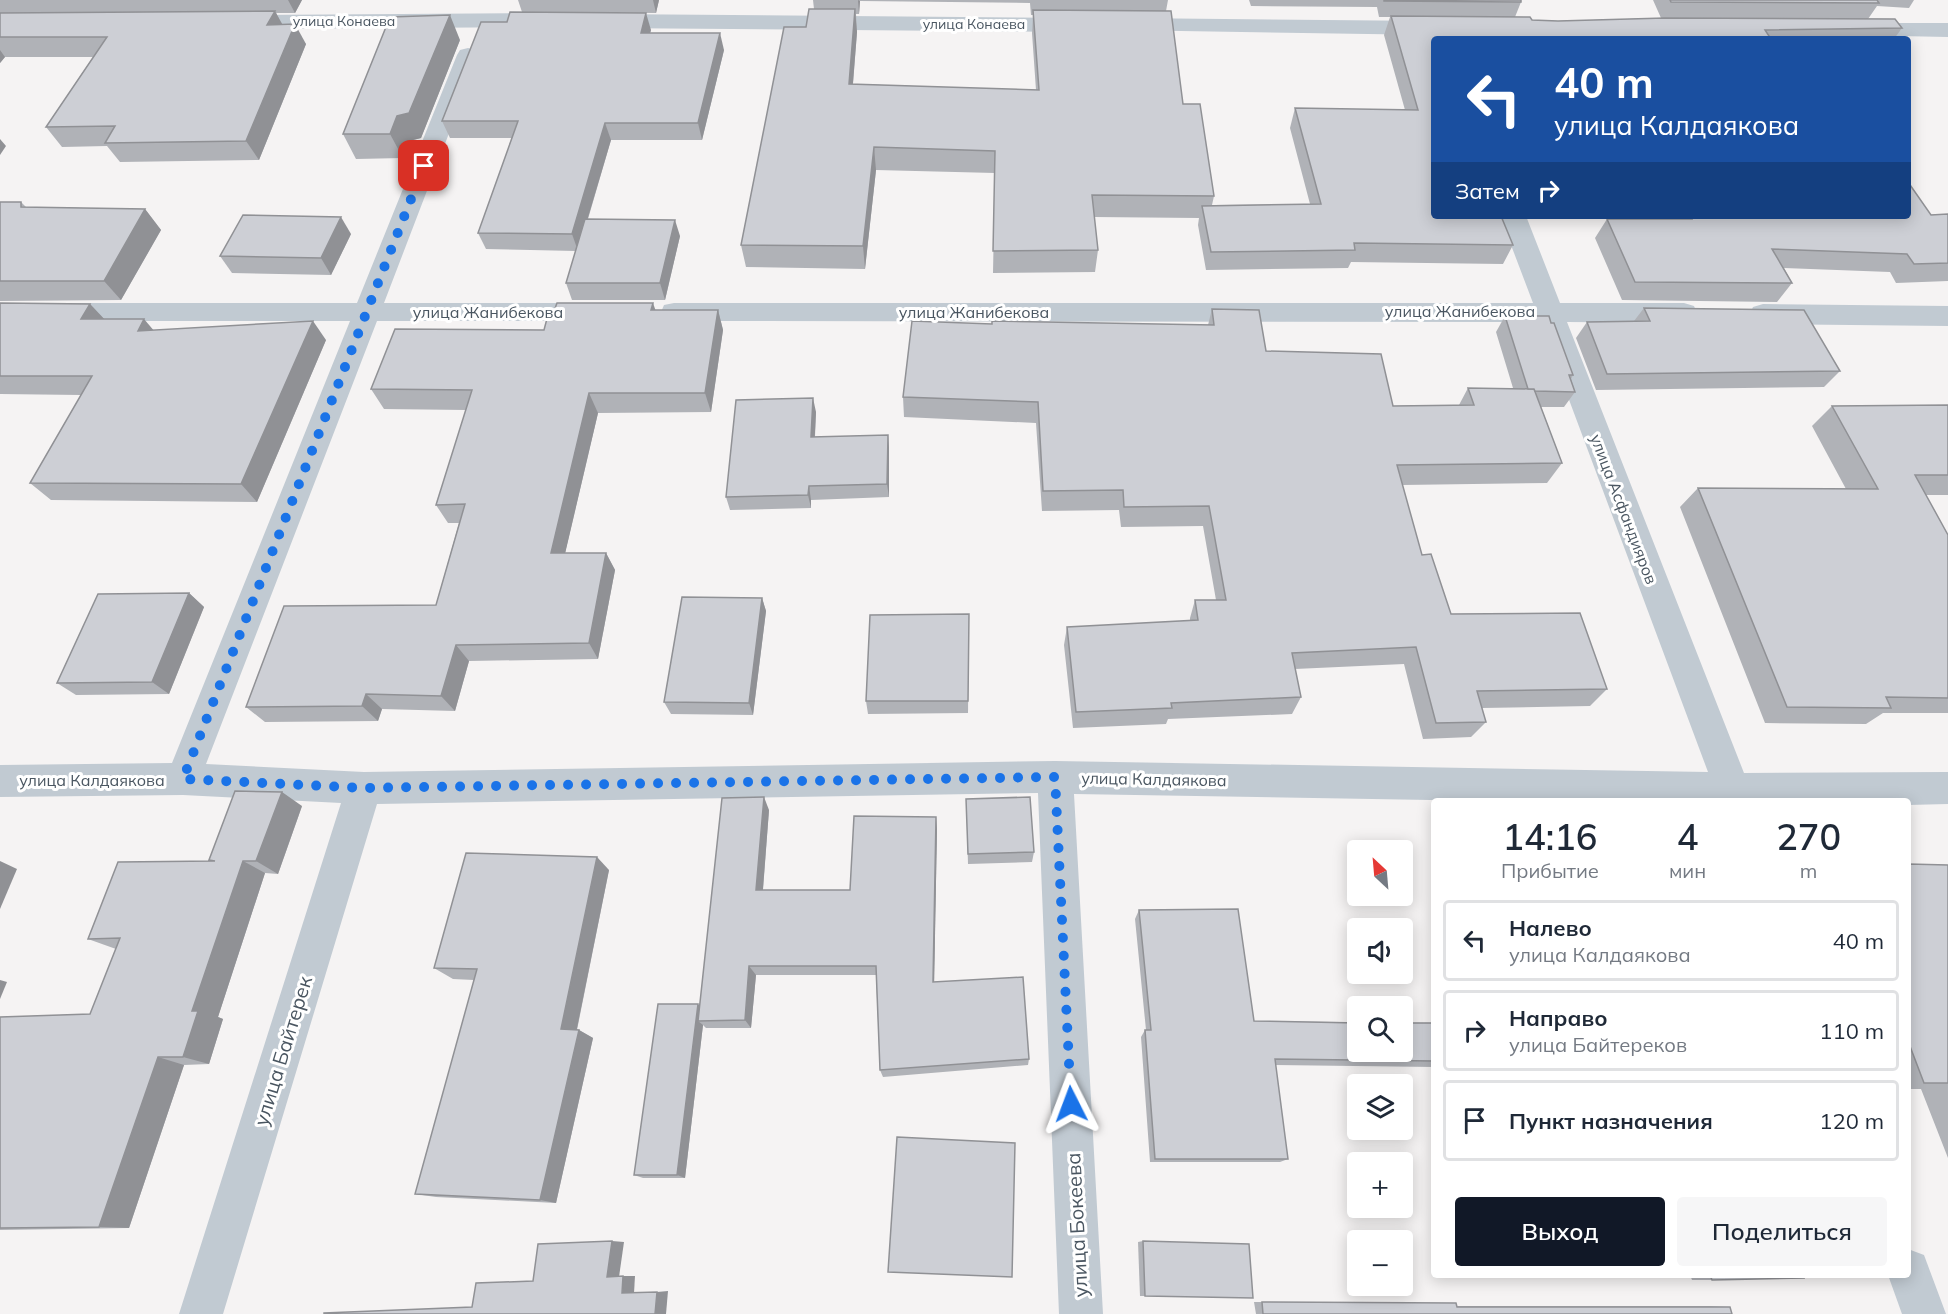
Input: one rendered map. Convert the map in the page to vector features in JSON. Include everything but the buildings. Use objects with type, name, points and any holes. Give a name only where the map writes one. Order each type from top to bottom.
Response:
[{"type":"street","name":"улица Конаева","points":[[212,22],[486,10],[1106,25],[1447,26]]},
{"type":"street","points":[[183,779],[365,312],[486,10]]},
{"type":"street","points":[[1840,29],[1948,30]]},
{"type":"street","name":"улица Асфандияров","points":[[1514,219],[1735,795]]},
{"type":"street","name":"улица Жанибекова","points":[[652,312],[1548,311],[1948,316]]},
{"type":"street","name":"улица Жанибекова","points":[[0,312],[616,312]]},
{"type":"street","name":"улица Калдаякова","points":[[0,781],[183,779],[364,788],[1055,777],[1735,795],[1948,788]]},
{"type":"street","name":"улица Бокеева","points":[[1055,777],[1081,1314]]},
{"type":"street","name":"улица Байтерек","points":[[201,1314],[364,788]]},
{"type":"street","points":[[1911,1278],[1924,1314]]},
{"type":"route","points":[[424,166],[183,779],[364,788],[1055,777],[1071,1104]]}]
